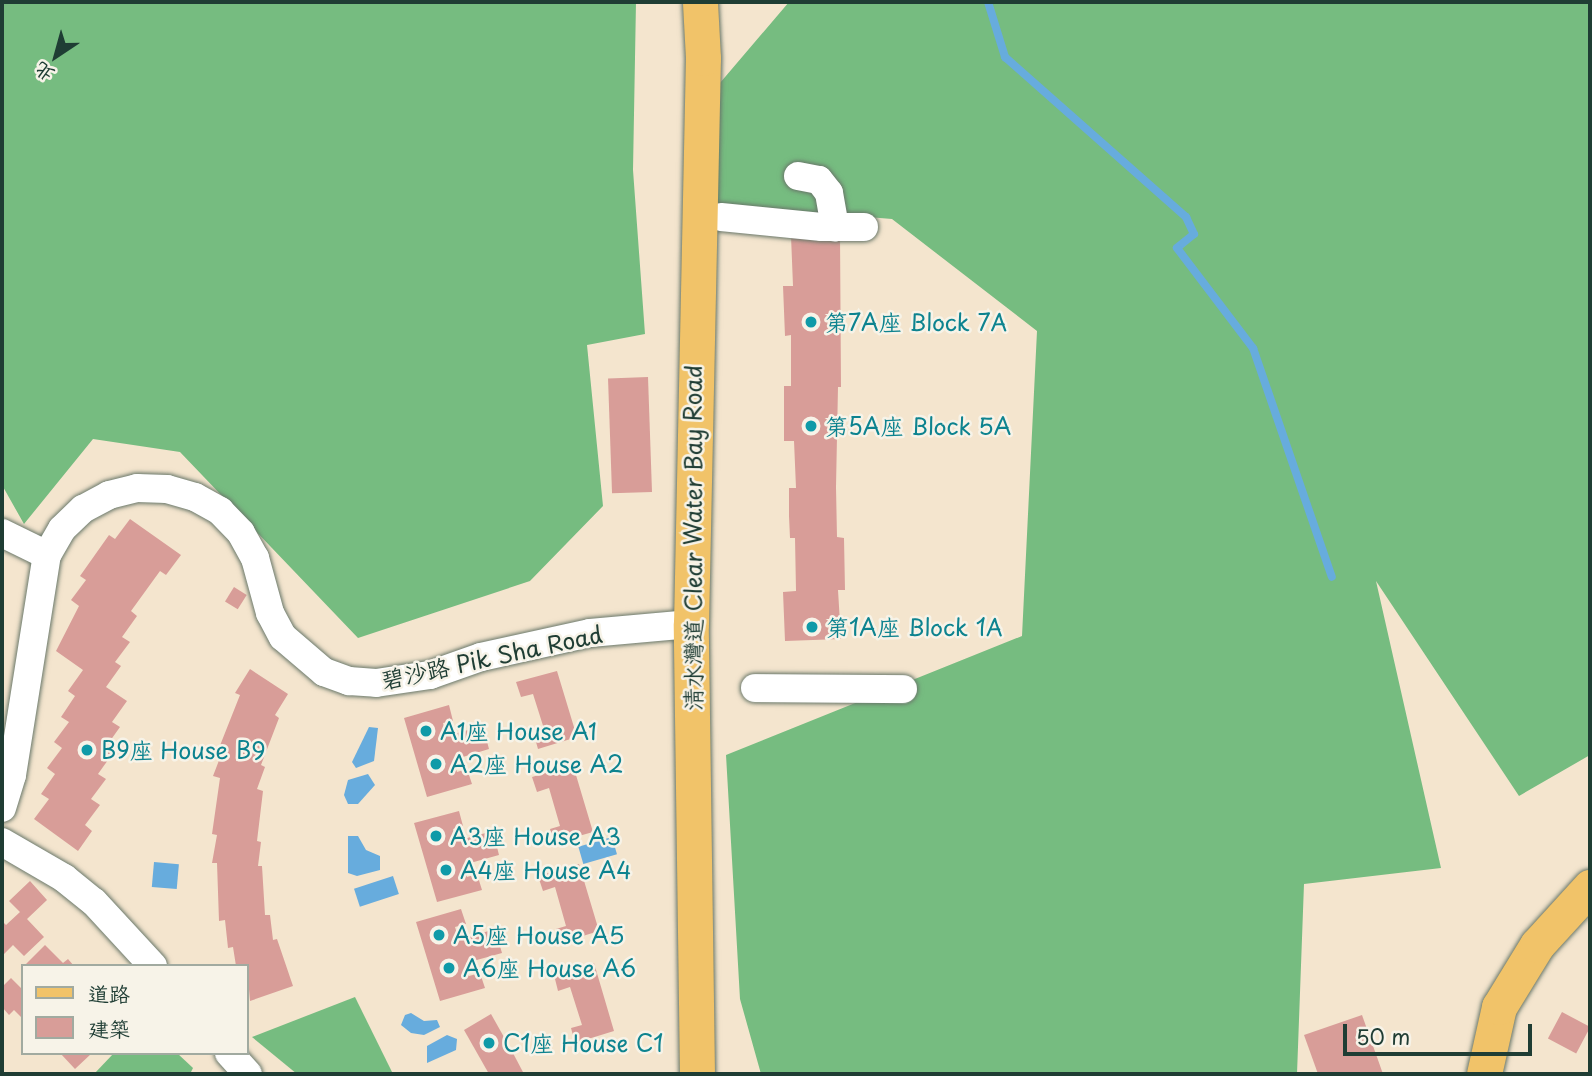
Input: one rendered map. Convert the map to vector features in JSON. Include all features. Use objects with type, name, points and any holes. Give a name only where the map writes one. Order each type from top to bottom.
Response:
[{"type":"main road","name":"清水灣道 Clear Water Bay Road","points":[[696,1074],[691,624],[703,58],[700,2]]},
{"type":"main road","points":[[1484,1074],[1499,1007],[1537,945],[1590,887]]},
{"type":"street","points":[[798,176],[819,180],[829,193],[835,227]]},
{"type":"street","points":[[721,217],[835,227],[864,226]]},
{"type":"street","name":"碧沙路 Pik Sha Road","points":[[2,808],[12,775],[47,555],[69,523],[109,495],[137,488],[167,489],[195,496],[220,511],[241,533],[255,558],[270,613],[283,637],[324,672],[361,682],[430,675],[546,640],[691,624]]},
{"type":"street","points":[[2,533],[47,555]]},
{"type":"street","points":[[755,688],[903,688]]},
{"type":"street","points":[[2,842],[64,878],[94,902],[151,964]]},
{"type":"street","points":[[231,1055],[248,1074]]},
{"type":"green space","points":[[2,2],[636,2],[633,170],[645,334],[587,345],[603,506],[530,581],[358,638],[180,452],[93,439],[24,524],[2,485]]},
{"type":"green space","points":[[789,2],[1590,2],[1590,755],[1519,796],[1376,581],[1441,868],[1304,884],[1297,1074],[761,1074],[740,999],[726,755],[1022,636],[1037,331],[892,219],[700,203],[714,90]]},
{"type":"green space","points":[[355,997],[393,1074],[297,1074],[252,1037]]},
{"type":"green space","points":[[112,1055],[179,1055],[193,1068],[190,1074],[94,1074]]},
{"type":"water","points":[[369,727],[378,728],[374,761],[356,768],[352,762]]},
{"type":"water","points":[[368,774],[375,785],[358,804],[348,804],[344,795],[348,780]]},
{"type":"water","points":[[348,836],[358,836],[366,850],[380,856],[380,870],[357,876],[348,873]]},
{"type":"water","points":[[612,837],[617,854],[583,864],[578,847]]},
{"type":"water","points":[[154,862],[179,864],[177,889],[152,887]]},
{"type":"water","points":[[393,876],[399,894],[360,907],[354,889]]},
{"type":"water","points":[[411,1013],[424,1021],[437,1020],[440,1027],[424,1035],[411,1033],[401,1025],[405,1015]]},
{"type":"water","points":[[447,1035],[457,1039],[456,1050],[427,1063],[427,1046]]},
{"type":"building","points":[[840,234],[841,387],[838,387],[836,487],[837,537],[844,538],[845,590],[838,590],[841,639],[785,641],[783,592],[796,591],[795,538],[790,538],[789,488],[796,488],[794,441],[784,441],[784,386],[791,386],[791,335],[785,336],[783,286],[793,286],[791,236]]},
{"type":"building","points":[[648,377],[652,492],[612,493],[608,378]]},
{"type":"building","points":[[130,519],[181,555],[166,575],[160,571],[131,611],[137,616],[122,637],[130,642],[115,662],[121,666],[106,687],[127,701],[112,722],[120,727],[105,748],[113,753],[98,774],[106,779],[91,799],[100,805],[85,825],[92,831],[78,851],[34,819],[49,799],[41,794],[55,774],[47,768],[62,748],[54,742],[69,722],[61,717],[75,696],[68,691],[83,670],[56,651],[79,606],[71,600],[86,580],[80,576],[109,535],[115,539]]},
{"type":"building","points":[[234,587],[247,595],[238,609],[225,601]]},
{"type":"building","points":[[250,669],[288,694],[275,715],[279,718],[261,765],[265,767],[257,789],[263,791],[257,841],[261,842],[258,866],[262,866],[265,915],[270,915],[273,940],[277,939],[293,986],[250,1001],[248,964],[236,964],[233,947],[228,948],[225,920],[219,921],[217,863],[212,863],[217,835],[212,834],[220,778],[213,776],[223,750],[219,748],[240,695],[235,693]]},
{"type":"building","points":[[557,671],[577,737],[538,749],[534,735],[545,732],[533,694],[521,697],[516,682]]},
{"type":"building","points":[[449,705],[453,721],[443,723],[446,736],[483,726],[489,749],[453,760],[457,772],[467,769],[472,784],[427,797],[404,718]]},
{"type":"building","points":[[573,765],[593,832],[554,843],[550,829],[560,826],[549,788],[537,792],[532,777]]},
{"type":"building","points":[[459,811],[463,826],[453,829],[456,841],[493,831],[499,855],[463,865],[467,877],[477,874],[482,890],[437,902],[414,823]]},
{"type":"building","points":[[579,864],[599,931],[560,943],[556,929],[566,926],[555,887],[543,891],[538,876]]},
{"type":"building","points":[[30,881],[47,900],[27,919],[44,937],[24,956],[13,945],[2,956],[2,921],[6,925],[20,912],[9,901]]},
{"type":"building","points":[[461,909],[466,924],[455,927],[459,940],[495,929],[502,953],[466,963],[469,976],[480,973],[485,988],[440,1001],[416,922]]},
{"type":"building","points":[[45,945],[63,963],[68,959],[72,964],[26,964]]},
{"type":"building","points":[[594,963],[614,1031],[575,1043],[571,1028],[582,1025],[570,987],[558,991],[554,975]]},
{"type":"building","points":[[11,978],[21,988],[21,1017],[14,1010],[9,1015],[2,1007],[2,987]]},
{"type":"building","points":[[1562,1012],[1590,1027],[1576,1054],[1548,1038]]},
{"type":"building","name":"C1座 House C1","points":[[491,1014],[524,1074],[489,1074],[464,1030]]},
{"type":"building","points":[[1362,1015],[1383,1074],[1318,1074],[1304,1035]]},
{"type":"building","points":[[62,1055],[90,1055],[75,1069]]},
{"type":"waterway","points":[[988,2],[1005,57],[1186,217],[1194,234],[1177,248],[1253,348],[1332,577]]},
{"type":"place","name":"第7A座 Block 7A","points":[[811,322]]},
{"type":"place","name":"第5A座 Block 5A","points":[[811,426]]},
{"type":"place","name":"第1A座 Block 1A","points":[[812,627]]},
{"type":"place","name":"A1座 House A1","points":[[426,731]]},
{"type":"place","name":"B9座 House B9","points":[[87,750]]},
{"type":"place","name":"A2座 House A2","points":[[436,764]]},
{"type":"place","name":"A3座 House A3","points":[[436,836]]},
{"type":"place","name":"A4座 House A4","points":[[446,870]]},
{"type":"place","name":"A5座 House A5","points":[[439,935]]},
{"type":"place","name":"A6座 House A6","points":[[449,968]]},
{"type":"place","name":"C1座 House C1","points":[[489,1043]]}]
